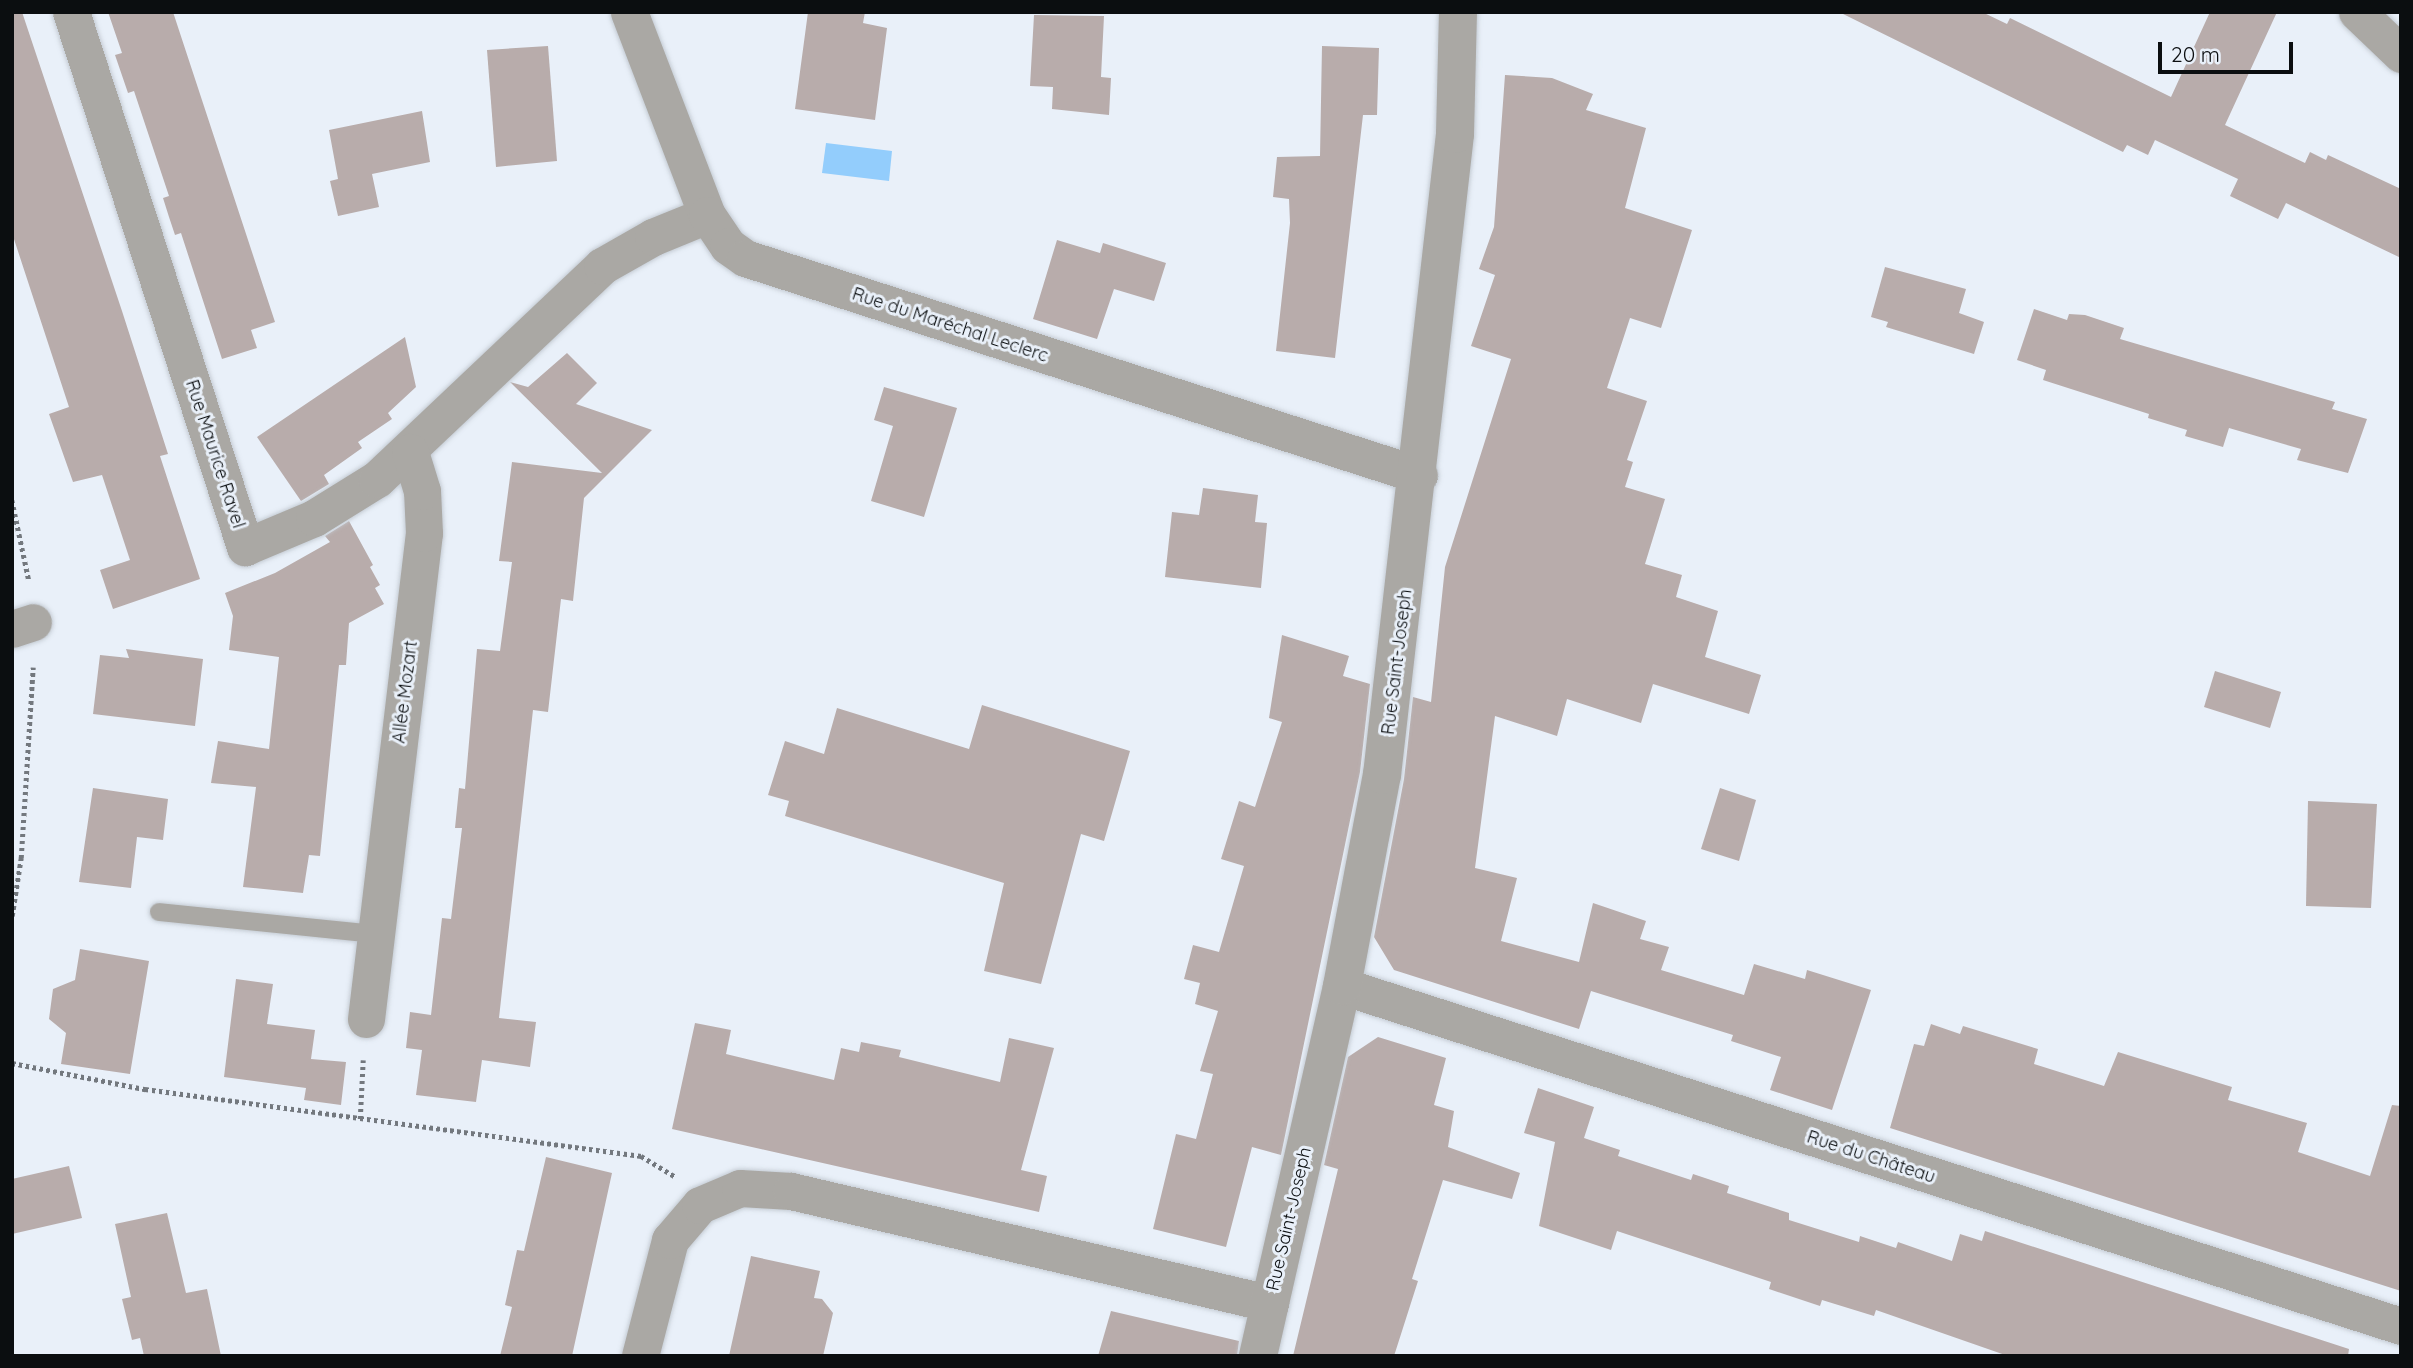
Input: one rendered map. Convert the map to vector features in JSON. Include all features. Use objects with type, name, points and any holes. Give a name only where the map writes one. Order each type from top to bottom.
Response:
[{"type":"street","name":"Rue Maurice Ravel","points":[[71,12],[245,547],[344,501],[410,452],[601,266],[653,237],[707,215]]},
{"type":"street","name":"Rue du Maréchal Leclerc","points":[[629,12],[707,215],[729,246],[767,267],[1419,475]]},
{"type":"street","name":"Rue Saint-Joseph","points":[[1258,1356],[1342,986],[1382,775],[1419,475],[1455,134],[1458,12]]},
{"type":"street","points":[[2357,12],[2401,54]]},
{"type":"street","name":"Allée Mozart","points":[[366,1019],[424,533],[422,491],[410,452]]},
{"type":"street","name":"Rue du Château","points":[[1342,986],[2401,1326]]},
{"type":"street","name":"Rue Saint-Joseph","points":[[700,1205],[740,1188],[791,1191],[1270,1303]]},
{"type":"street","points":[[640,1356],[661,1260],[681,1222],[700,1205]]},
{"type":"lane","points":[[159,912],[376,934]]},
{"type":"path","points":[[12,500],[23,625],[26,789],[12,916]]},
{"type":"path","points":[[360,1119],[366,1019]]},
{"type":"path","points":[[12,1063],[145,1088],[641,1156],[662,1166],[700,1205]]},
{"type":"water","points":[[826,143],[892,151],[889,181],[822,173]]},
{"type":"building","points":[[12,12],[22,12],[122,311],[168,454],[160,456],[200,579],[113,609],[100,570],[130,560],[102,475],[73,482],[49,414],[69,407],[12,233]]},
{"type":"building","points":[[108,12],[173,12],[275,322],[251,330],[257,348],[222,359],[181,233],[175,235],[169,217],[163,198],[169,196],[134,91],[128,93],[115,55],[122,53]]},
{"type":"building","points":[[808,12],[865,12],[863,23],[887,28],[875,120],[795,109]]},
{"type":"building","points":[[1839,12],[1982,12],[2007,24],[2010,18],[2171,97],[2210,12],[2277,12],[2225,125],[2305,163],[2310,152],[2326,160],[2328,155],[2401,189],[2401,258],[2286,203],[2278,219],[2230,196],[2238,179],[2155,140],[2148,155],[2127,145],[2123,152]]},
{"type":"building","points":[[1034,15],[1104,16],[1101,77],[1111,78],[1109,115],[1052,109],[1053,87],[1030,86]]},
{"type":"building","points":[[548,46],[557,161],[496,167],[487,50]]},
{"type":"building","points":[[1322,46],[1379,48],[1377,115],[1363,115],[1335,358],[1276,351],[1290,223],[1289,199],[1273,197],[1277,157],[1320,156]]},
{"type":"building","points":[[1505,75],[1552,78],[1593,94],[1586,110],[1646,128],[1625,208],[1692,230],[1661,328],[1630,318],[1607,388],[1647,401],[1627,460],[1633,462],[1625,487],[1665,499],[1645,564],[1682,575],[1676,597],[1718,611],[1705,657],[1761,675],[1749,714],[1653,684],[1641,723],[1567,699],[1557,736],[1495,716],[1475,868],[1517,878],[1501,941],[1579,962],[1593,903],[1646,921],[1640,939],[1669,947],[1661,970],[1744,995],[1754,964],[1805,979],[1807,970],[1871,990],[1832,1110],[1770,1090],[1781,1057],[1731,1041],[1733,1035],[1591,991],[1579,1029],[1394,970],[1374,937],[1404,779],[1413,697],[1431,702],[1445,567],[1511,359],[1471,346],[1495,275],[1479,269],[1494,227]]},
{"type":"building","points":[[422,111],[430,162],[372,174],[379,207],[338,216],[330,181],[338,179],[329,130]]},
{"type":"building","points":[[1057,240],[1100,253],[1103,243],[1166,263],[1154,301],[1114,289],[1097,339],[1033,319]]},
{"type":"building","points":[[1885,267],[1966,289],[1959,313],[1984,322],[1974,354],[1886,327],[1888,322],[1871,317]]},
{"type":"building","points":[[2034,309],[2067,320],[2069,314],[2085,315],[2124,328],[2120,339],[2335,402],[2332,409],[2367,419],[2348,473],[2297,460],[2301,449],[2229,428],[2223,447],[2185,436],[2187,430],[2148,418],[2149,414],[2043,380],[2046,370],[2017,360]]},
{"type":"building","points":[[405,337],[416,387],[388,413],[392,419],[358,442],[362,448],[324,475],[329,484],[301,501],[257,437]]},
{"type":"building","points":[[567,353],[597,383],[576,404],[652,430],[584,498],[573,601],[561,599],[548,712],[533,710],[499,1018],[536,1022],[530,1067],[482,1060],[476,1102],[416,1095],[422,1050],[406,1048],[410,1012],[431,1015],[442,918],[451,919],[462,828],[455,828],[459,788],[465,789],[477,649],[500,651],[512,562],[499,561],[512,462],[602,473],[510,382],[528,387]]},
{"type":"building","points":[[884,387],[957,408],[924,517],[871,501],[893,426],[874,420]]},
{"type":"building","points":[[1203,488],[1258,495],[1255,522],[1267,523],[1261,588],[1165,577],[1172,512],[1199,515]]},
{"type":"building","points":[[349,521],[373,565],[370,567],[380,585],[375,588],[384,604],[349,623],[346,665],[339,665],[320,856],[309,855],[303,893],[243,887],[256,787],[211,783],[218,741],[269,749],[279,657],[229,650],[233,616],[225,593],[275,573],[330,542],[325,536]]},
{"type":"building","points":[[1282,635],[1349,656],[1343,676],[1370,684],[1360,772],[1281,1155],[1252,1147],[1226,1247],[1153,1229],[1176,1134],[1196,1139],[1213,1074],[1200,1071],[1218,1011],[1195,1004],[1200,983],[1184,979],[1193,945],[1219,952],[1244,866],[1221,859],[1239,801],[1255,807],[1282,722],[1269,718]]},
{"type":"building","points":[[126,649],[203,659],[195,726],[93,714],[100,655],[129,658]]},
{"type":"building","points":[[2215,671],[2281,692],[2270,728],[2204,707]]},
{"type":"building","points":[[982,705],[1130,751],[1104,841],[1081,834],[1041,984],[984,971],[1004,883],[785,816],[789,801],[768,795],[785,741],[824,754],[837,708],[969,749]]},
{"type":"building","points":[[93,788],[168,799],[163,840],[137,837],[131,888],[79,882]]},
{"type":"building","points":[[1720,788],[1756,800],[1739,861],[1701,849]]},
{"type":"building","points":[[2308,801],[2377,804],[2371,908],[2306,906]]},
{"type":"building","points":[[80,949],[149,961],[130,1074],[61,1064],[66,1033],[49,1019],[53,989],[75,980]]},
{"type":"building","points":[[236,979],[273,984],[267,1024],[315,1030],[311,1059],[346,1062],[341,1105],[304,1100],[306,1088],[224,1077]]},
{"type":"building","points":[[695,1023],[731,1030],[726,1054],[834,1080],[841,1048],[859,1052],[861,1042],[901,1050],[899,1057],[1000,1082],[1009,1038],[1054,1048],[1021,1170],[1047,1176],[1039,1212],[672,1129]]},
{"type":"building","points":[[1931,1024],[1960,1034],[1963,1026],[2038,1049],[2034,1064],[2104,1086],[2118,1052],[2232,1087],[2228,1100],[2307,1123],[2298,1152],[2370,1176],[2392,1105],[2401,1106],[2401,1291],[1890,1128],[1914,1044],[1924,1046]]},
{"type":"building","points":[[1378,1037],[1446,1058],[1434,1105],[1454,1111],[1448,1147],[1520,1173],[1512,1199],[1443,1180],[1412,1279],[1418,1281],[1394,1356],[1293,1356],[1338,1169],[1324,1165],[1348,1057]]},
{"type":"building","points":[[1538,1088],[1594,1107],[1584,1138],[1620,1150],[1618,1156],[1691,1180],[1693,1174],[1729,1186],[1727,1193],[1789,1213],[1789,1220],[1859,1242],[1860,1236],[1896,1248],[1898,1242],[1952,1261],[1960,1234],[1982,1241],[1985,1231],[2349,1349],[2348,1356],[2008,1356],[1876,1310],[1874,1316],[1822,1300],[1820,1306],[1769,1289],[1771,1282],[1617,1231],[1611,1250],[1539,1226],[1555,1142],[1524,1133]]},
{"type":"building","points":[[546,1157],[612,1173],[572,1356],[500,1356],[512,1307],[505,1305],[517,1250],[524,1251]]},
{"type":"building","points":[[69,1166],[82,1218],[12,1234],[12,1179]]},
{"type":"building","points":[[167,1213],[186,1293],[207,1289],[221,1356],[144,1356],[140,1338],[132,1340],[122,1299],[131,1297],[115,1224]]},
{"type":"building","points":[[751,1256],[820,1271],[814,1298],[822,1299],[833,1313],[823,1356],[729,1356]]},
{"type":"building","points":[[1111,1311],[1239,1341],[1237,1356],[1098,1356]]}]
